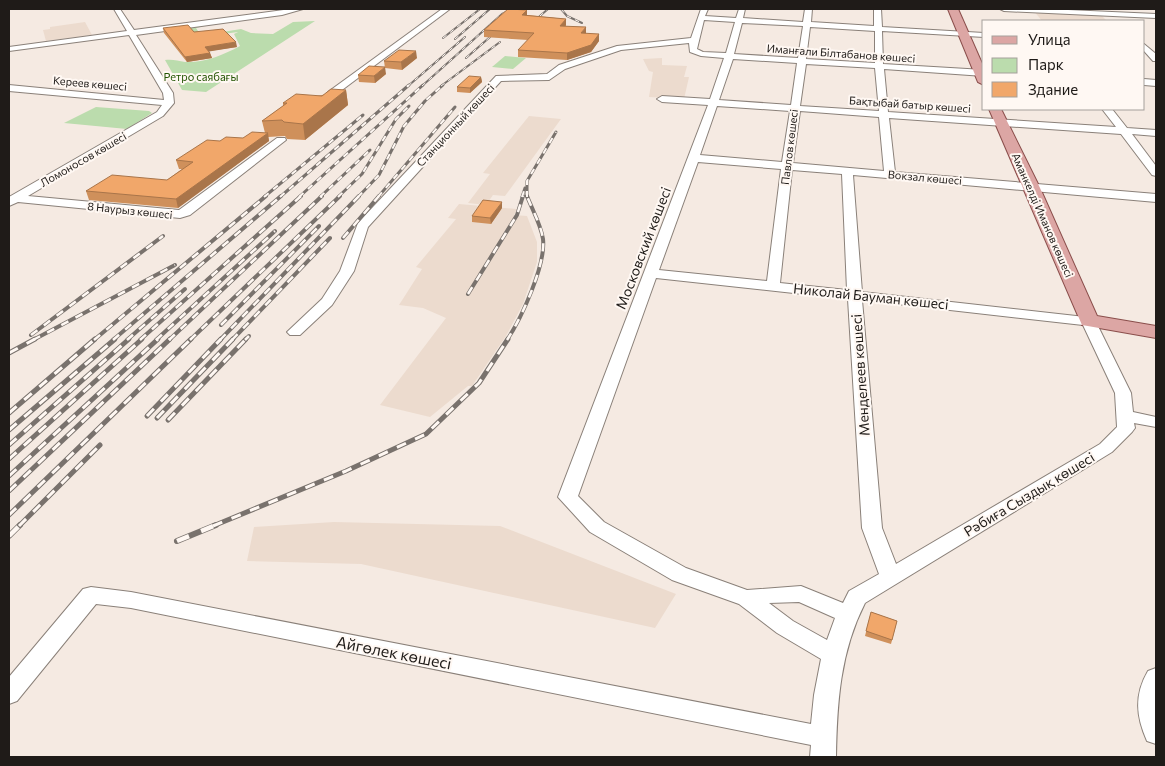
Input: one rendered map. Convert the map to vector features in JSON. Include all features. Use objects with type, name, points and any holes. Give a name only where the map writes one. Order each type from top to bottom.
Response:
[{"type":"main road","points":[[953,9],[982,76]]},
{"type":"main road","name":"Аманкелді Иманов көшесі","points":[[999,116],[1089,321]]},
{"type":"main road","points":[[1089,321],[1156,332]]},
{"type":"street","points":[[117,9],[168,93],[163,110]]},
{"type":"street","points":[[9,49],[300,9]]},
{"type":"street","points":[[331,94],[446,9]]},
{"type":"street","points":[[693,40],[704,9]]},
{"type":"street","name":"Павлов көшесі","points":[[773,286],[800,61],[809,9]]},
{"type":"street","points":[[878,9],[878,66],[890,174]]},
{"type":"street","points":[[1004,9],[1156,16]]},
{"type":"street","points":[[702,18],[740,14],[806,24],[982,35]]},
{"type":"street","name":"Московский көшесі","points":[[740,14],[729,57],[714,102],[568,497],[597,527],[671,569],[747,598]]},
{"type":"street","points":[[1120,14],[1126,20]]},
{"type":"street","name":"Иманғали Білтабанов көшесі","points":[[693,40],[693,50],[696,53],[729,57],[878,66],[982,76]]},
{"type":"street","name":"Станционный көшесі","points":[[295,332],[327,302],[347,271],[362,226],[499,78],[544,78],[551,76],[562,67],[620,48],[693,40]]},
{"type":"street","points":[[1147,43],[1156,59]]},
{"type":"street","name":"Кереев көшесі","points":[[9,88],[163,110]]},
{"type":"street","name":"Кереев көшесі","points":[[9,97],[163,110]]},
{"type":"street","name":"Бақтыбай батыр көшесі","points":[[662,99],[883,114],[999,116],[1156,133]]},
{"type":"street","name":"Ломоносов көшесі","points":[[12,200],[163,110]]},
{"type":"street","points":[[1108,110],[1156,173]]},
{"type":"street","name":"8 Наурыз көшесі","points":[[12,200],[180,214],[186,212],[281,140]]},
{"type":"street","name":"Вокзал көшесі","points":[[694,158],[1156,198]]},
{"type":"street","name":"Менделеев көшесі","points":[[847,171],[854,294],[872,528],[890,576]]},
{"type":"street","name":"Николай Бауман көшесі","points":[[652,273],[1089,321]]},
{"type":"street","points":[[1089,321],[1123,393],[1125,416],[1156,422]]},
{"type":"street","name":"Рәбиға Сыздық көшесі","points":[[823,747],[830,663],[848,614],[857,597],[1106,448],[1126,428],[1125,416]]},
{"type":"street","points":[[747,598],[801,594],[848,614]]},
{"type":"street","name":"Айгөлек көшесі","points":[[9,694],[91,595],[131,600],[693,710],[823,747]]},
{"type":"street","points":[[747,598],[785,627],[833,654]]},
{"type":"street","points":[[1156,678],[1149,705],[1152,726],[1156,733]]},
{"type":"shaded area","points":[[1034,11],[1101,15],[1106,20],[1041,20]]},
{"type":"shaded area","points":[[85,22],[92,35],[46,41],[43,30],[50,29],[50,27]]},
{"type":"shaded area","points":[[662,58],[662,65],[687,66],[684,77],[689,77],[684,99],[649,97],[653,72],[649,71],[643,59]]},
{"type":"shaded area","points":[[529,116],[561,119],[505,196],[493,195],[486,205],[468,203],[490,174],[483,173]]},
{"type":"shaded area","points":[[459,204],[517,209],[514,215],[527,216],[537,242],[537,262],[523,304],[506,336],[472,386],[468,386],[430,417],[380,405],[446,318],[423,308],[399,305],[422,269],[416,267],[456,219],[448,218]]},
{"type":"shaded area","points":[[334,522],[500,526],[676,594],[655,628],[361,564],[247,561],[254,527]]},
{"type":"green space","name":"Ретро саябағы","points":[[315,21],[206,92],[182,90],[165,60],[192,62],[207,60],[240,46],[234,34],[238,32],[201,37],[195,36],[188,28],[205,26],[196,28],[200,34],[204,35],[241,29],[251,33],[273,34],[293,22]]},
{"type":"green space","points":[[505,56],[526,58],[513,69],[492,67]]},
{"type":"green space","points":[[96,107],[149,111],[152,113],[127,129],[64,123]]},
{"type":"building","points":[[508,9],[527,10],[522,15],[566,19],[560,26],[586,27],[581,33],[599,34],[591,45],[567,53],[518,50],[534,33],[484,30]]},
{"type":"building","points":[[188,25],[194,32],[223,29],[236,42],[205,47],[210,53],[185,57],[163,28]]},
{"type":"building","points":[[399,50],[416,51],[401,62],[384,61]]},
{"type":"building","points":[[369,66],[385,67],[374,76],[358,75]]},
{"type":"building","points":[[469,76],[481,77],[470,88],[457,87]]},
{"type":"building","points":[[331,89],[346,90],[303,124],[284,122],[282,120],[262,121],[296,94],[322,96]]},
{"type":"building","points":[[252,132],[268,133],[176,199],[86,191],[112,175],[167,180],[193,162],[176,160],[207,140],[220,141],[226,137],[243,138]]},
{"type":"building","points":[[483,200],[502,202],[490,218],[472,216]]},
{"type":"building","points":[[871,612],[897,621],[892,640],[866,631]]},
{"type":"railway","points":[[443,38],[480,9]]},
{"type":"railway","points":[[455,39],[490,9]]},
{"type":"railway","points":[[422,86],[502,14],[512,9]]},
{"type":"railway","points":[[533,22],[548,9]]},
{"type":"railway","points":[[561,9],[567,16],[582,23]]},
{"type":"railway","points":[[408,86],[465,37]]},
{"type":"railway","points":[[466,58],[490,37]]},
{"type":"railway","points":[[441,86],[500,42]]},
{"type":"railway","points":[[280,197],[409,85]]},
{"type":"railway","points":[[299,197],[423,85]]},
{"type":"railway","points":[[358,197],[379,175],[404,126],[425,101],[443,85]]},
{"type":"railway","points":[[338,197],[362,174],[396,119],[409,106]]},
{"type":"railway","points":[[378,197],[455,107]]},
{"type":"railway","points":[[264,197],[363,115]]},
{"type":"railway","points":[[527,196],[527,181],[556,132]]},
{"type":"railway","points":[[320,197],[370,150]]},
{"type":"railway","points":[[522,197],[525,188]]},
{"type":"railway","points":[[94,340],[266,196]]},
{"type":"railway","points":[[113,340],[281,196]]},
{"type":"railway","points":[[140,340],[301,196]]},
{"type":"railway","points":[[169,340],[322,196]]},
{"type":"railway","points":[[190,340],[340,196]]},
{"type":"railway","points":[[220,340],[359,196]]},
{"type":"railway","points":[[343,238],[379,196]]},
{"type":"railway","points":[[468,294],[517,215],[523,196]]},
{"type":"railway","points":[[507,340],[519,319],[537,277],[543,250],[540,228],[527,196]]},
{"type":"railway","points":[[221,325],[319,226]]},
{"type":"railway","points":[[156,340],[275,231]]},
{"type":"railway","points":[[31,335],[163,236]]},
{"type":"railway","points":[[232,340],[330,238]]},
{"type":"railway","points":[[33,340],[175,265]]},
{"type":"railway","points":[[127,340],[185,289]]},
{"type":"railway","points":[[246,339],[249,336]]},
{"type":"railway","points":[[9,353],[35,339]]},
{"type":"railway","points":[[9,413],[95,339]]},
{"type":"railway","points":[[9,430],[115,339]]},
{"type":"railway","points":[[9,445],[129,339]]},
{"type":"railway","points":[[9,459],[142,339]]},
{"type":"railway","points":[[9,476],[158,339]]},
{"type":"railway","points":[[9,491],[170,339]]},
{"type":"railway","points":[[9,515],[191,339]]},
{"type":"railway","points":[[147,416],[221,339]]},
{"type":"railway","points":[[157,418],[233,339]]},
{"type":"railway","points":[[168,420],[246,339]]},
{"type":"railway","points":[[213,526],[346,471],[426,434],[479,383],[508,339]]},
{"type":"railway","points":[[9,536],[100,445]]},
{"type":"railway","points":[[177,541],[216,525]]}]
